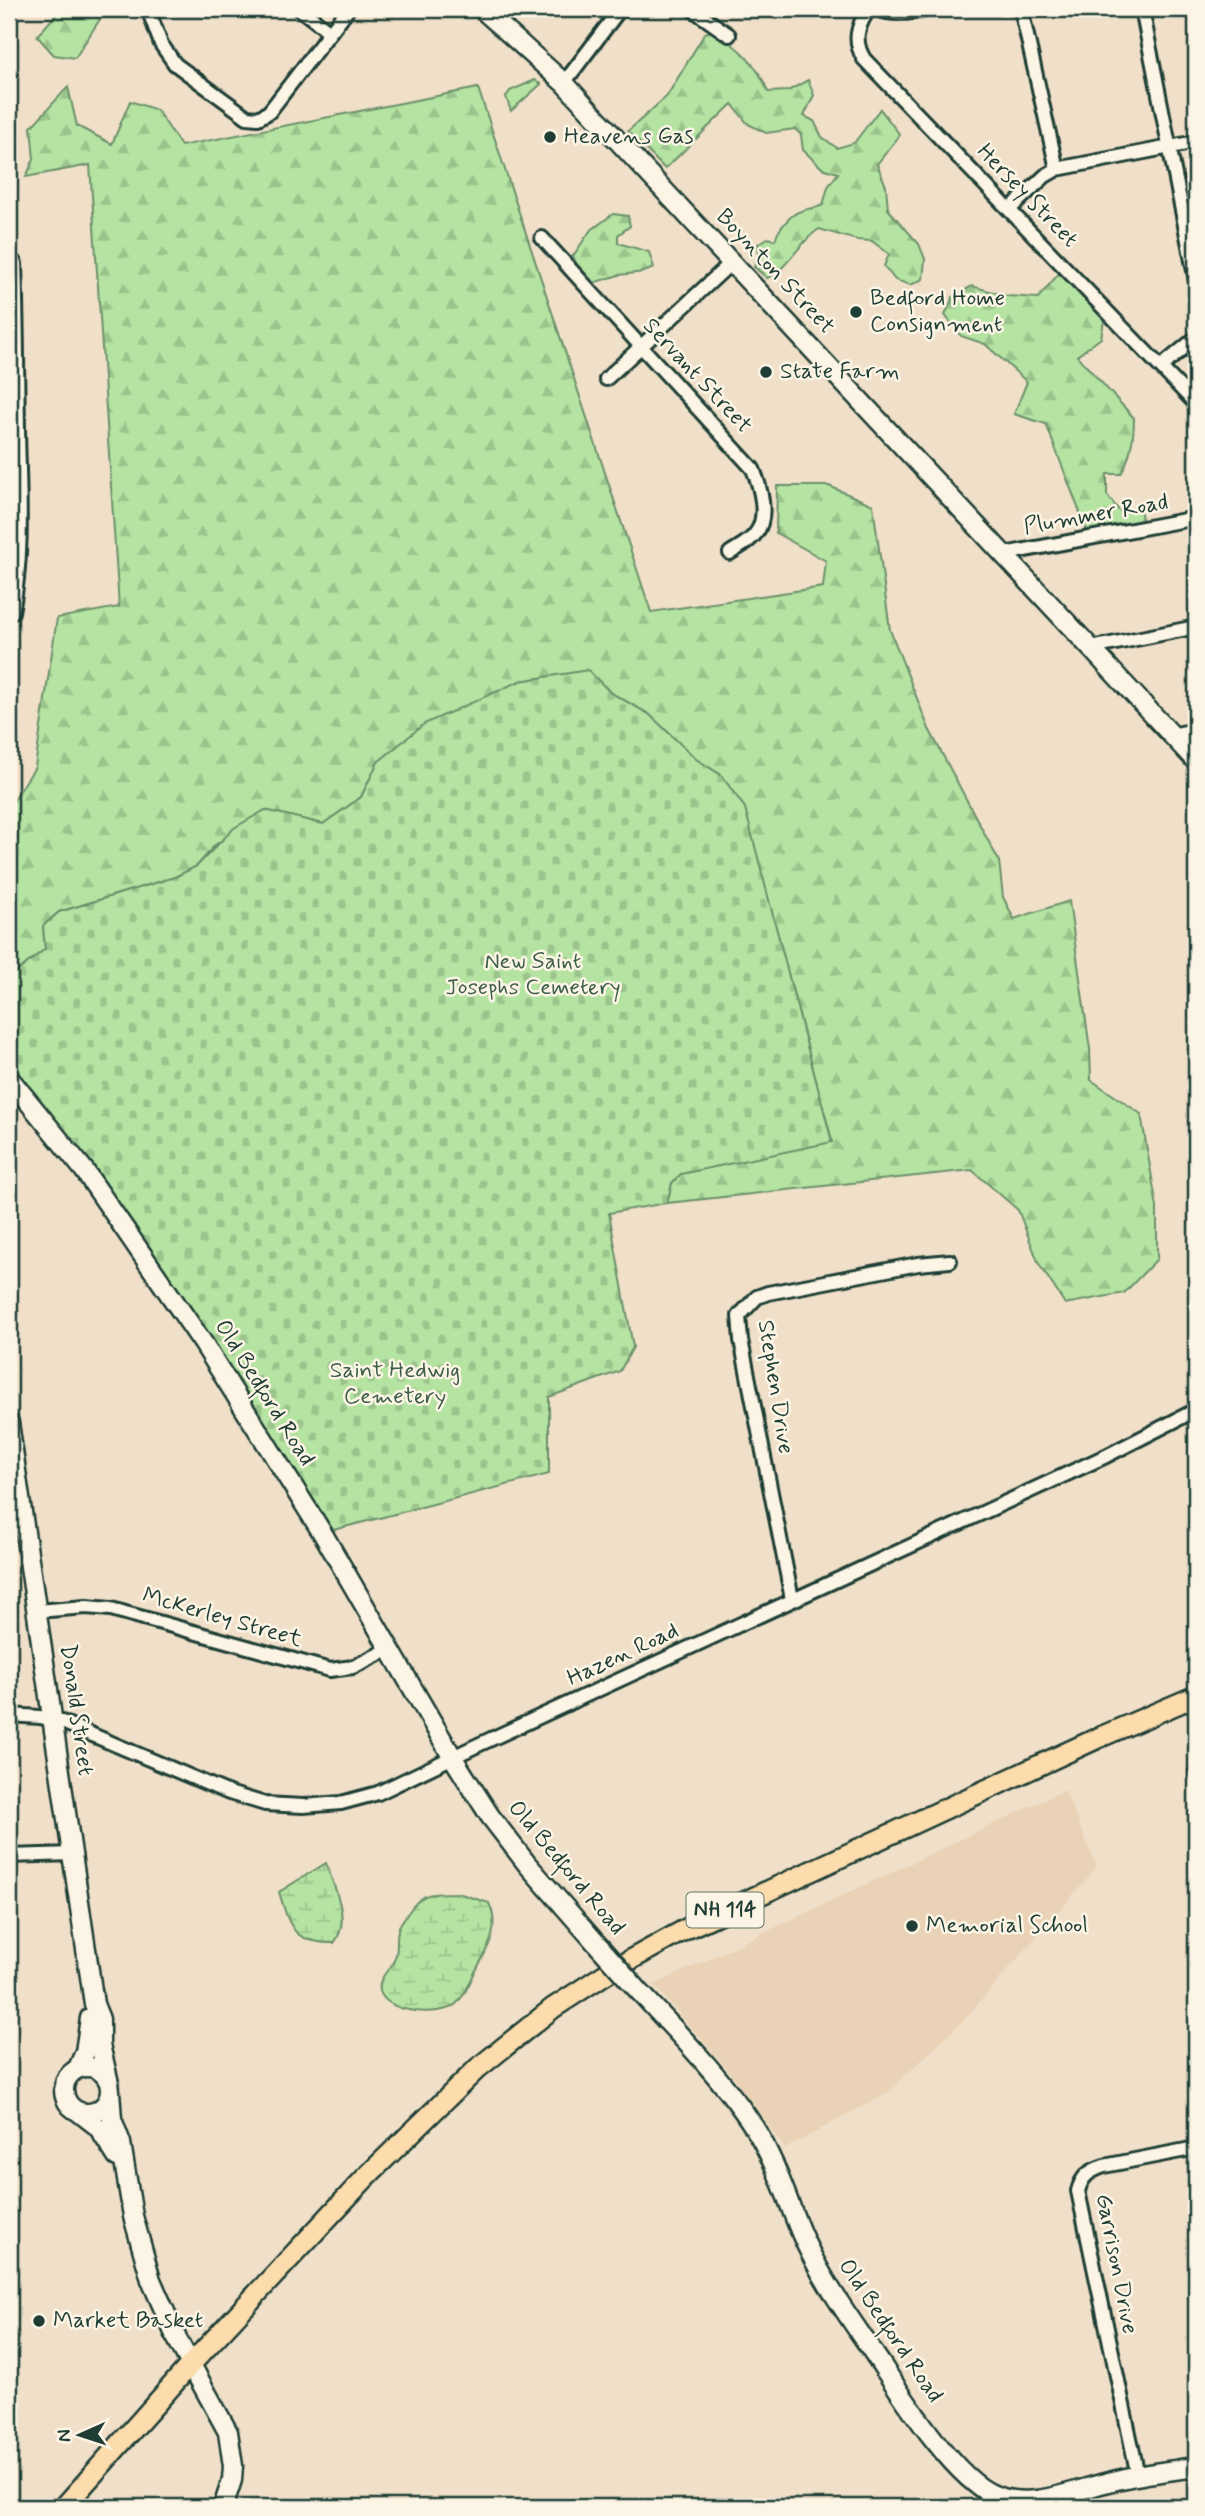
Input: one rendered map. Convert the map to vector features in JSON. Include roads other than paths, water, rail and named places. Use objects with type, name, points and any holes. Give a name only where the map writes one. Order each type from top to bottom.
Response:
[{"type":"main road","name":"NH 114","points":[[1134,1722],[1196,1687]]},
{"type":"main road","name":"NH 114","points":[[64,2507],[191,2364],[367,2176],[448,2095],[517,2036],[572,1996],[632,1958],[688,1928],[1134,1722],[1196,1696]]},
{"type":"street","points":[[148,9],[161,44],[175,64],[247,117],[258,118],[269,112],[348,9]]},
{"type":"street","points":[[300,9],[330,32]]},
{"type":"street","name":"Boynton Street","points":[[482,9],[564,83],[1196,761]]},
{"type":"street","points":[[564,83],[620,9]]},
{"type":"street","points":[[692,9],[729,35]]},
{"type":"street","name":"Hersey Street","points":[[869,9],[857,34],[857,48],[864,59],[1196,404]]},
{"type":"street","points":[[877,9],[887,13],[931,9]]},
{"type":"street","points":[[1021,9],[1057,169]]},
{"type":"street","points":[[1142,9],[1196,281]]},
{"type":"street","points":[[1010,209],[1045,176],[1057,169],[1196,142]]},
{"type":"street","name":"Servant Street","points":[[542,238],[753,469],[758,480],[762,505],[759,530],[730,554]]},
{"type":"street","points":[[606,379],[732,262]]},
{"type":"street","points":[[9,612],[12,612],[17,586],[20,548],[15,263]]},
{"type":"street","points":[[1162,366],[1196,338]]},
{"type":"street","name":"Plummer Road","points":[[1004,554],[1196,518]]},
{"type":"street","points":[[1091,648],[1196,626]]},
{"type":"street","points":[[1171,735],[1196,730]]},
{"type":"street","name":"Old Bedford Road","points":[[9,1079],[84,1170],[203,1343],[317,1523],[453,1758],[506,1838],[728,2092],[752,2124],[775,2168],[801,2234],[818,2267],[901,2396],[946,2454],[976,2483],[989,2501],[1065,2501],[1138,2476],[1196,2467]]},
{"type":"street","name":"Stephen Drive","points":[[792,1599],[741,1340],[740,1316],[757,1297],[768,1293],[918,1264],[950,1261]]},
{"type":"street","name":"Hazen Road","points":[[9,1714],[52,1720],[229,1793],[264,1804],[303,1806],[341,1803],[378,1793],[792,1599],[1106,1456],[1196,1410]]},
{"type":"street","name":"Donald Street","points":[[9,1423],[94,2004],[100,2019],[100,2045],[110,2087],[112,2119],[121,2143],[133,2216],[151,2280],[191,2364],[222,2418],[232,2450],[232,2480],[223,2507]]},
{"type":"street","name":"McKerley Street","points":[[37,1611],[86,1607],[111,1609],[330,1670],[353,1667],[389,1649]]},
{"type":"street","points":[[9,1856],[73,1854]]},
{"type":"street","name":"Donald Street","points":[[94,2004],[85,2052],[78,2068],[68,2077],[64,2092],[66,2099],[76,2110],[103,2133],[125,2172]]},
{"type":"street","points":[[76,2110],[98,2110],[108,2099],[110,2087],[106,2076],[94,2067],[78,2068]]},
{"type":"street","name":"Garrison Drive","points":[[1138,2476],[1078,2191],[1082,2179],[1092,2170],[1196,2148]]},
{"type":"place","name":"Heavens Gas","points":[[550,137]]},
{"type":"place","name":"Bedford Home Consignment","points":[[856,312]]},
{"type":"place","name":"State Farm","points":[[766,372]]},
{"type":"place","name":"Memorial School","points":[[912,1926]]},
{"type":"place","name":"Market Basket","points":[[39,2321]]},
{"type":"park label","name":"New Saint Josephs Cemetery","points":[[533,975]]},
{"type":"park label","name":"Saint Hedwig Cemetery","points":[[395,1384]]}]
